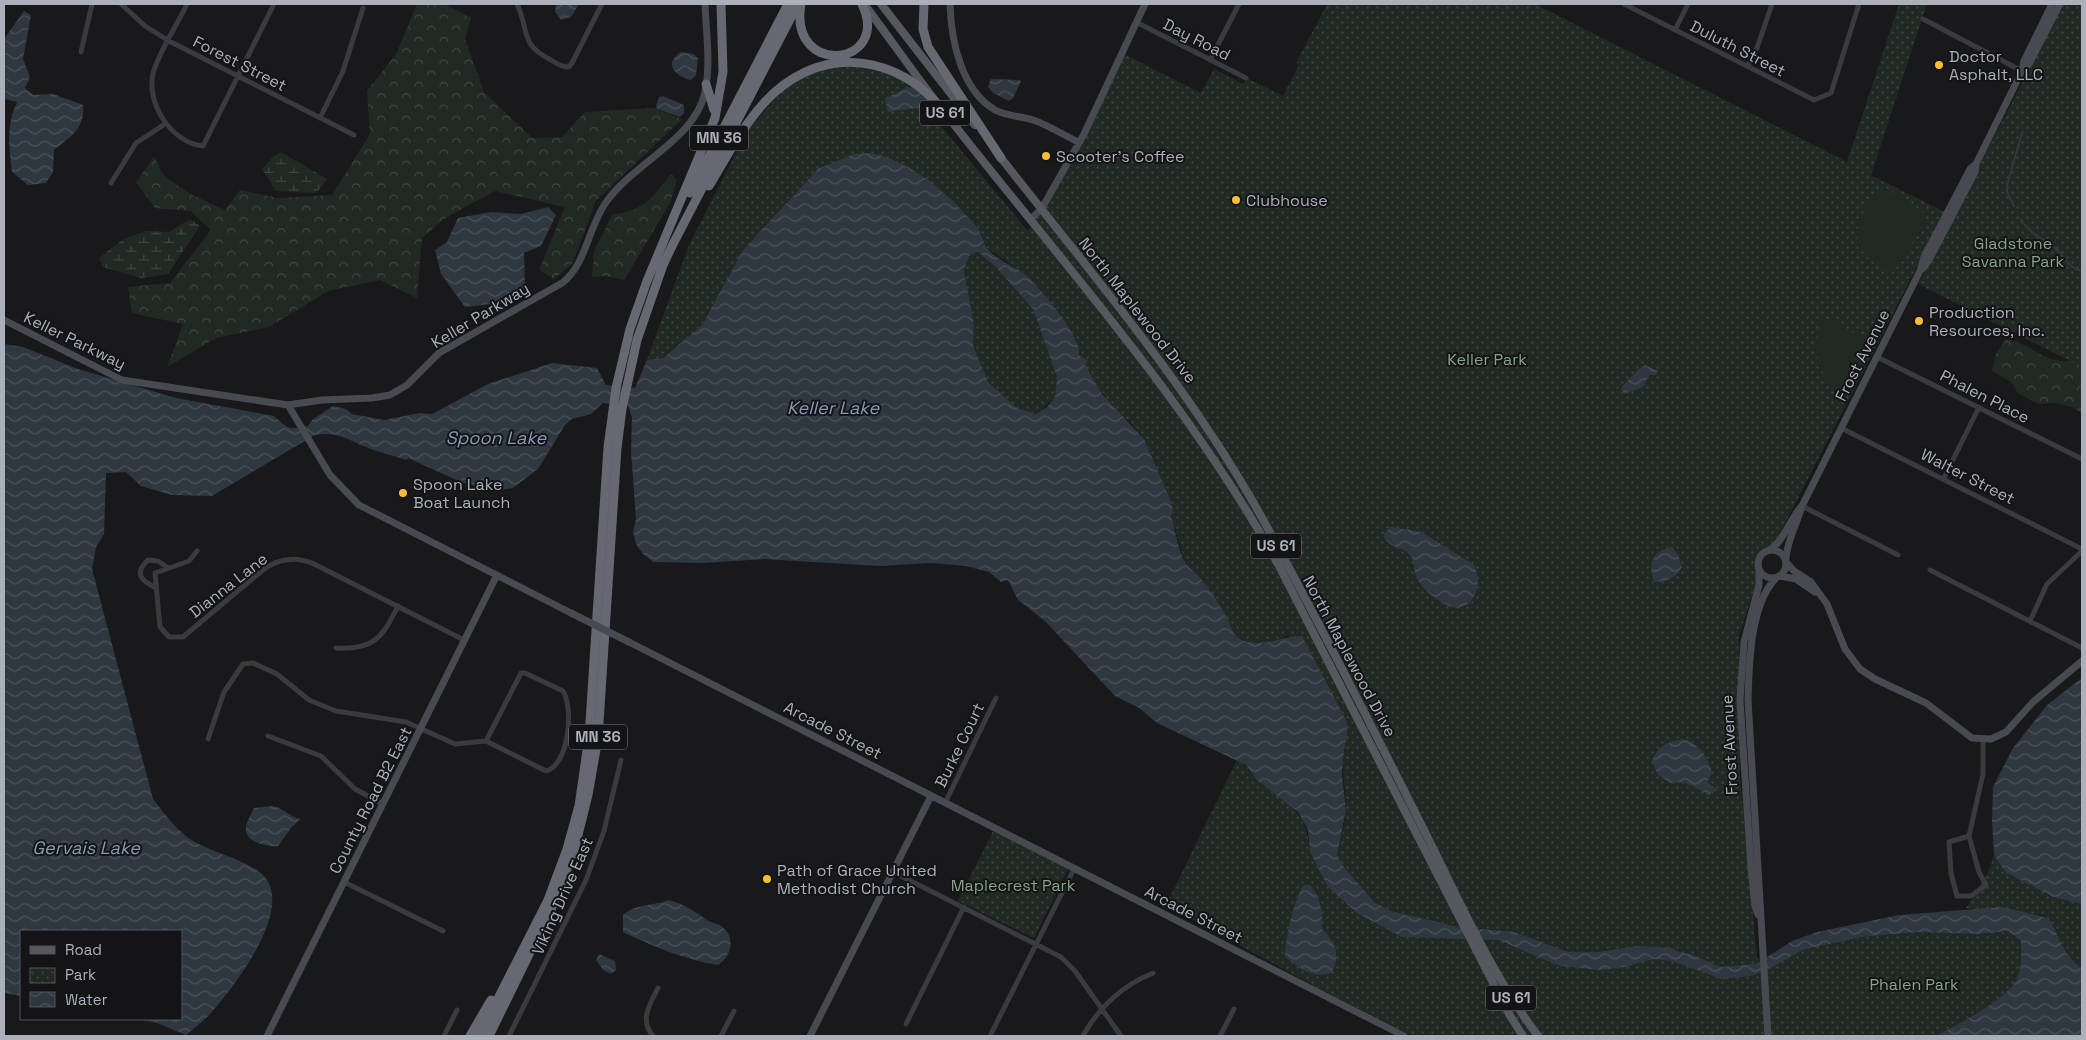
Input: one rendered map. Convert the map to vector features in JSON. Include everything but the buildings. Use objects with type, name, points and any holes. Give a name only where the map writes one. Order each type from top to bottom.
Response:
[{"type":"highway","points":[[650,273],[715,118],[722,72],[721,4]]},
{"type":"highway","name":"MN 36","points":[[479,1036],[548,900],[568,849],[578,806],[586,764],[616,417],[630,329],[650,273],[788,4]]},
{"type":"highway","points":[[800,4],[801,28],[805,40],[820,53],[833,56],[852,51],[866,38],[868,20],[863,4]]},
{"type":"highway","name":"MN 36","points":[[624,375],[673,244],[800,4]]},
{"type":"highway","points":[[924,4],[923,28],[928,47],[1001,158]]},
{"type":"highway","points":[[673,244],[756,112],[776,91],[795,78],[830,65],[854,62],[874,63],[908,78],[936,102]]},
{"type":"highway","points":[[706,84],[714,104],[715,118]]},
{"type":"highway","name":"MN 36","points":[[490,1036],[556,899],[575,848],[588,795],[598,738],[616,417]]},
{"type":"highway","points":[[470,1036],[529,938]]},
{"type":"main road","name":"US 61","points":[[863,4],[936,102],[1031,219]]},
{"type":"main road","name":"US 61","points":[[881,4],[1042,208]]},
{"type":"main road","name":"North Maplewood Drive","points":[[1042,208],[1172,376],[1242,483],[1376,735],[1465,912],[1509,1014],[1523,1036]]},
{"type":"main road","name":"North Maplewood Drive","points":[[1031,219],[1172,398],[1236,492],[1278,564],[1456,910],[1483,955],[1538,1036]]},
{"type":"street","points":[[81,52],[92,4]]},
{"type":"street","name":"Forest Street","points":[[121,4],[145,26],[169,41],[354,135]]},
{"type":"street","points":[[188,4],[152,79],[153,92],[165,124],[176,134],[193,144],[203,146],[274,4]]},
{"type":"street","points":[[517,4],[528,42],[539,54],[564,67],[569,66],[602,4]]},
{"type":"street","name":"Keller Parkway","points":[[4,320],[122,380],[288,405],[322,400],[372,398],[390,395],[407,385],[439,353],[562,283],[577,267],[595,220],[611,195],[623,182],[681,132],[698,111],[706,84],[705,4]]},
{"type":"street","points":[[950,4],[952,28],[962,68],[978,96],[1003,113],[1035,121],[1078,142]]},
{"type":"street","points":[[1031,219],[1042,208],[1104,96],[1145,4]]},
{"type":"street","points":[[1210,60],[1239,4]]},
{"type":"street","name":"Duluth Street","points":[[1624,4],[1814,100],[1830,93],[1859,4]]},
{"type":"street","points":[[1675,30],[1688,4]]},
{"type":"street","points":[[1748,66],[1757,48],[1772,4]]},
{"type":"street","name":"Frost Avenue","points":[[1768,550],[1778,544],[1791,519],[1802,506],[1920,271],[1924,257],[1970,169],[1976,164],[2022,72],[2024,61],[2052,4]]},
{"type":"street","name":"Frost Avenue","points":[[2022,72],[2030,64],[2060,4]]},
{"type":"street","points":[[320,118],[343,72],[363,8]]},
{"type":"street","points":[[1923,19],[2022,72]]},
{"type":"street","name":"Day Road","points":[[1136,22],[1246,78]]},
{"type":"street","points":[[111,183],[136,142],[165,124]]},
{"type":"street","name":"Phalen Place","points":[[1877,357],[2082,459]]},
{"type":"street","name":"Arcade Street","points":[[288,405],[308,441],[330,474],[359,505],[1404,1036]]},
{"type":"street","points":[[1944,478],[1979,407]]},
{"type":"street","name":"Walter Street","points":[[1842,428],[1944,478],[2082,550]]},
{"type":"street","points":[[1802,506],[1898,555]]},
{"type":"street","name":"Frost Avenue","points":[[1786,561],[1787,545],[1798,522],[1802,506]]},
{"type":"street","points":[[1820,595],[1796,579],[1766,578],[1759,572],[1757,564],[1759,557],[1768,550],[1779,552],[1794,571],[1811,582],[1820,595],[1832,613],[1845,649],[1860,669],[1875,679],[1915,697],[1968,736],[1983,740],[2000,736],[2006,732],[2032,702],[2082,661]]},
{"type":"street","points":[[2030,621],[2047,584],[2082,550]]},
{"type":"street","points":[[156,588],[144,582],[140,574],[142,566],[148,560],[158,561],[168,568],[189,561],[197,551]]},
{"type":"street","name":"Dianna Lane","points":[[168,568],[155,573],[156,588],[160,627],[166,635],[174,638],[187,634],[263,570],[283,560],[306,561],[464,640]]},
{"type":"street","points":[[1777,577],[1785,570],[1786,561]]},
{"type":"street","points":[[1930,570],[2082,648]]},
{"type":"street","name":"Frost Avenue","points":[[1759,572],[1759,586],[1744,642],[1740,700],[1751,869],[1755,906],[1760,918]]},
{"type":"street","name":"County Road B2 East","points":[[267,1036],[497,575]]},
{"type":"street","name":"Frost Avenue","points":[[1768,1036],[1760,918],[1759,869],[1748,720],[1748,678],[1755,627],[1766,588],[1777,577]]},
{"type":"street","points":[[336,648],[356,649],[372,643],[384,632],[398,606]]},
{"type":"street","points":[[208,739],[224,692],[243,664],[253,663],[277,674],[309,700],[336,711],[406,722],[455,744],[486,741],[546,771],[559,763],[564,755],[569,708],[563,691],[525,673],[520,673],[486,741]]},
{"type":"street","name":"Burke Court","points":[[945,803],[996,698]]},
{"type":"street","points":[[268,736],[321,756],[355,789],[383,804]]},
{"type":"street","points":[[1968,836],[1949,842],[1951,873],[1957,896],[1971,896],[1986,885],[1979,872],[1968,836],[1983,774],[1983,740]]},
{"type":"street","name":"Viking Drive East","points":[[508,1036],[586,880],[604,831],[621,760]]},
{"type":"street","points":[[810,1036],[931,796]]},
{"type":"street","points":[[990,1036],[1038,944],[1074,869]]},
{"type":"street","points":[[892,872],[1038,944],[1068,964],[1121,1036]]},
{"type":"street","points":[[344,882],[443,931]]},
{"type":"street","points":[[906,1024],[964,907]]},
{"type":"street","points":[[1082,1036],[1102,1010],[1128,986],[1153,973]]},
{"type":"street","points":[[653,1036],[647,1028],[645,1017],[658,988]]},
{"type":"street","points":[[1220,1036],[1234,1009]]},
{"type":"street","points":[[444,1036],[457,1010]]},
{"type":"street","points":[[721,1036],[734,1011]]},
{"type":"green space","points":[[417,4],[445,4],[471,18],[465,39],[484,92],[532,138],[562,137],[585,112],[653,108],[682,119],[596,201],[572,264],[554,279],[539,270],[565,207],[495,191],[445,218],[422,238],[417,298],[380,280],[328,291],[269,327],[216,338],[167,367],[183,324],[132,313],[128,287],[170,283],[211,230],[191,211],[155,208],[136,182],[154,157],[164,176],[190,194],[225,210],[240,190],[278,198],[332,195],[370,134],[367,91],[396,54]]},
{"type":"green space","name":"Keller Park","points":[[1327,4],[1535,4],[1847,162],[1899,4],[1927,4],[1871,175],[1945,212],[1776,541],[1759,554],[1754,562],[1758,577],[1739,636],[1740,776],[1757,958],[1776,965],[1802,950],[1862,937],[1917,932],[1979,934],[2008,931],[2021,941],[2021,963],[2018,976],[2005,993],[1982,1010],[1936,1036],[1412,1036],[1318,988],[1166,905],[1237,760],[1259,781],[1287,803],[1300,817],[1305,826],[1310,852],[1403,937],[1464,938],[1410,915],[1386,909],[1375,903],[1344,867],[1337,855],[1346,814],[1343,764],[1347,738],[1288,635],[1277,640],[1257,643],[1245,641],[1235,633],[1209,589],[1186,563],[1171,516],[1173,511],[1171,501],[1144,439],[1129,421],[1118,413],[1089,376],[1083,360],[1046,295],[1025,274],[987,248],[981,233],[967,215],[947,195],[925,178],[818,169],[743,250],[702,325],[662,358],[647,360],[689,245],[749,128],[797,76],[859,61],[897,73],[1028,231],[1057,188],[1124,54],[1201,93],[1214,69],[1243,84],[1247,78],[1283,96],[1299,65],[1296,63]]},
{"type":"green space","name":"Gladstone Savanna Park","points":[[2063,4],[2082,4],[2082,367],[1918,284]]},
{"type":"green space","points":[[281,152],[327,179],[316,193],[276,191],[262,169],[272,158]]},
{"type":"green space","points":[[671,174],[677,180],[670,203],[624,280],[605,276],[592,277],[594,251],[613,214],[633,210],[647,202]]},
{"type":"green space","points":[[1883,186],[1924,213],[1925,224],[1890,276],[1867,256],[1858,242],[1859,224],[1867,206]]},
{"type":"green space","points":[[190,219],[200,226],[168,274],[141,278],[103,267],[99,258],[122,240],[145,231],[169,232]]},
{"type":"green space","points":[[978,252],[997,267],[1033,309],[1057,377],[1055,397],[1037,414],[1017,408],[988,382],[973,345],[974,324],[964,271],[969,256]]},
{"type":"green space","points":[[1822,316],[1867,340],[1868,346],[1844,392],[1833,384],[1820,368],[1817,340]]},
{"type":"green space","points":[[2006,339],[2015,341],[2054,360],[2073,360],[2082,367],[2082,413],[2072,407],[2055,403],[2038,404],[2018,393],[2011,382],[1992,371],[1996,354]]},
{"type":"green space","name":"Maplecrest Park","points":[[993,831],[1068,869],[1034,938],[958,901]]},
{"type":"green space","points":[[1994,855],[2005,872],[2053,897],[2082,904],[2082,968],[2066,952],[2049,918],[2044,915],[1966,908],[1989,870]]},
{"type":"water","points":[[556,4],[579,4],[571,17],[561,20],[555,12]]},
{"type":"water","points":[[24,11],[31,15],[23,59],[30,77],[25,88],[33,95],[53,94],[83,105],[82,120],[76,131],[54,150],[53,172],[46,183],[28,185],[12,172],[9,145],[10,128],[17,102],[4,99],[4,39]]},
{"type":"water","points":[[681,52],[693,54],[698,58],[696,75],[691,80],[680,76],[673,69],[673,61]]},
{"type":"water","points":[[991,79],[1021,81],[1013,98],[1009,101],[993,93],[988,87]]},
{"type":"water","points":[[919,86],[931,102],[923,107],[888,112],[885,99],[906,88]]},
{"type":"water","points":[[663,96],[684,105],[684,113],[680,117],[657,109],[659,97]]},
{"type":"water","points":[[869,153],[882,156],[909,168],[935,186],[958,206],[973,222],[991,252],[1025,274],[1049,300],[1074,336],[1079,355],[1088,361],[1085,365],[1102,394],[1144,439],[1171,501],[1173,511],[1171,516],[1182,555],[1189,567],[1197,574],[1213,595],[1236,636],[1242,640],[1257,643],[1302,636],[1347,722],[1347,738],[1342,774],[1346,810],[1337,855],[1344,867],[1375,903],[1392,911],[1458,927],[1514,932],[1568,952],[1599,952],[1638,946],[1672,948],[1678,952],[1690,954],[1721,967],[1756,964],[1792,941],[1817,932],[1899,915],[2002,907],[2049,918],[2066,952],[2082,968],[2082,1036],[1936,1036],[1982,1010],[2005,993],[2013,984],[2020,968],[2021,941],[2008,931],[1979,934],[1917,932],[1862,937],[1802,950],[1771,968],[1750,976],[1721,979],[1673,961],[1653,959],[1625,967],[1599,970],[1560,966],[1499,940],[1402,937],[1357,913],[1328,887],[1310,852],[1308,830],[1298,812],[1257,780],[1246,765],[1157,723],[1139,708],[1115,696],[1045,621],[1018,600],[1008,580],[1001,582],[989,572],[966,566],[931,563],[879,566],[765,559],[704,563],[653,562],[643,554],[636,544],[633,532],[636,519],[631,452],[632,417],[628,405],[603,403],[591,414],[572,419],[565,425],[538,469],[513,488],[492,491],[461,482],[408,458],[407,460],[383,453],[331,434],[313,436],[212,496],[172,495],[141,486],[126,472],[106,473],[104,534],[96,547],[92,569],[153,799],[183,834],[202,846],[248,865],[261,873],[270,887],[272,905],[268,925],[247,966],[211,1013],[186,1035],[157,1023],[143,1020],[182,1020],[182,930],[20,930],[20,996],[4,993],[4,344],[23,347],[78,369],[176,398],[274,416],[286,426],[293,428],[308,426],[312,420],[333,406],[346,409],[352,414],[384,420],[420,413],[432,414],[488,384],[552,363],[597,368],[606,385],[635,388],[647,360],[663,358],[702,325],[743,250],[818,169],[854,154]],"holes":[[[978,252],[996,267],[1033,309],[1057,377],[1055,397],[1047,407],[1036,414],[1017,408],[988,382],[973,345],[974,324],[964,271],[969,256]]]},
{"type":"water","points":[[548,207],[556,215],[541,246],[524,253],[525,289],[490,304],[465,307],[441,274],[435,250],[447,242],[458,218],[491,212],[521,214]]},
{"type":"water","points":[[1645,365],[1658,371],[1656,375],[1649,375],[1644,386],[1625,394],[1621,389]]},
{"type":"water","points":[[1391,527],[1422,532],[1474,565],[1478,583],[1473,599],[1461,607],[1453,607],[1431,595],[1418,580],[1411,556],[1385,539],[1384,534]]},
{"type":"water","points":[[1672,547],[1678,555],[1682,567],[1670,579],[1654,582],[1651,570],[1653,559],[1660,552]]},
{"type":"water","points":[[2082,678],[2082,904],[2053,897],[2005,872],[1994,855],[1992,821],[1993,787],[2013,748],[2047,705]]},
{"type":"water","points":[[1681,739],[1697,746],[1705,756],[1712,773],[1707,782],[1718,790],[1708,795],[1690,785],[1680,782],[1670,783],[1658,775],[1652,761],[1657,752],[1667,744]]},
{"type":"water","points":[[273,806],[300,819],[278,846],[264,845],[254,841],[250,839],[246,831],[247,822],[254,808]]},
{"type":"water","points":[[1304,885],[1310,885],[1317,895],[1322,911],[1322,929],[1335,949],[1336,961],[1331,973],[1318,975],[1306,971],[1285,957],[1291,919],[1300,891]]},
{"type":"water","points":[[669,900],[689,908],[726,931],[731,941],[729,952],[723,961],[718,965],[694,960],[623,932],[623,915],[628,911]]},
{"type":"water","points":[[599,954],[615,961],[616,970],[611,974],[603,970],[596,960]]},
{"type":"waterway","points":[[2014,206],[2007,192],[2007,185],[2022,133]]},
{"type":"waterway","points":[[2021,220],[2033,232],[2055,248],[2070,265],[2082,271]]},
{"type":"place","name":"Doctor Asphalt, LLC","points":[[1939,65]]},
{"type":"place","name":"Scooter's Coffee","points":[[1046,156]]},
{"type":"place","name":"Clubhouse","points":[[1236,200]]},
{"type":"place","name":"Production Resources, Inc.","points":[[1919,321]]},
{"type":"place","name":"Spoon Lake Boat Launch","points":[[403,493]]},
{"type":"place","name":"Path of Grace United Methodist Church","points":[[767,879]]},
{"type":"water label","name":"Keller Lake","points":[[833,408]]},
{"type":"water label","name":"Spoon Lake","points":[[496,438]]},
{"type":"water label","name":"Gervais Lake","points":[[86,848]]},
{"type":"park label","name":"Phalen Park","points":[[1914,984]]}]
